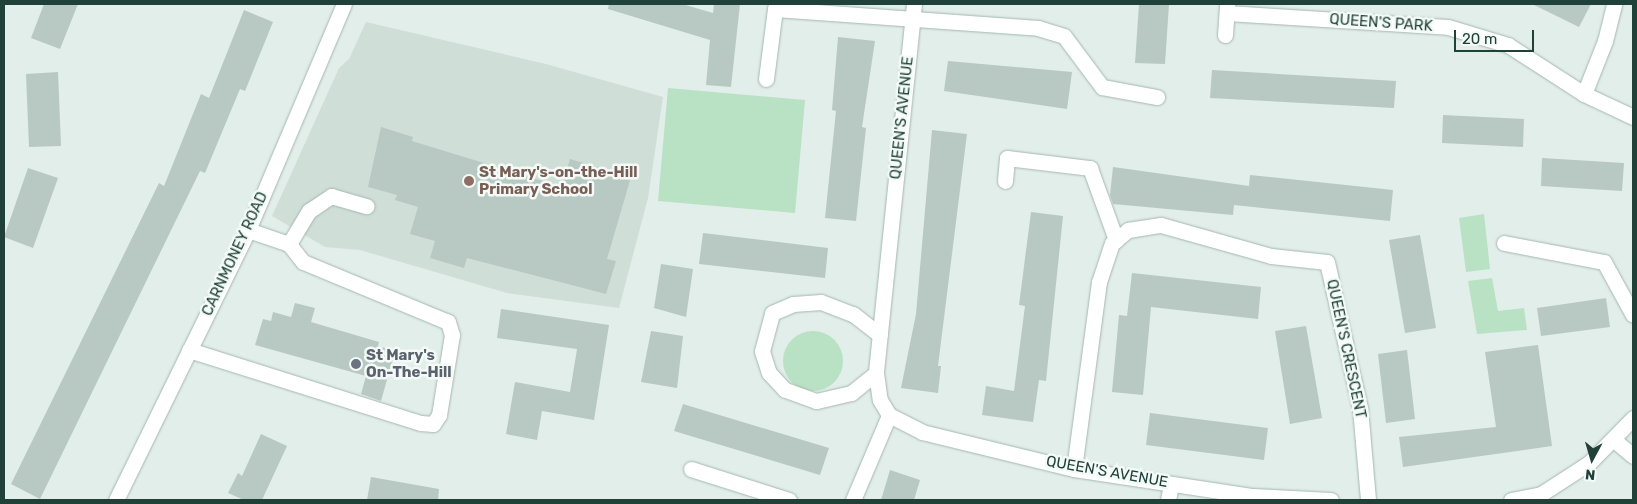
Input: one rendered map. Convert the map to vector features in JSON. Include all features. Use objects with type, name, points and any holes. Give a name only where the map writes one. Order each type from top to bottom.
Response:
[{"type":"street","name":"CARNMONEY ROAD","points":[[116,500],[248,230],[344,4]]},
{"type":"street","name":"QUEEN'S AVENUE","points":[[914,4],[876,373],[880,400],[889,415],[922,432],[1074,469],[1253,496],[1331,500]]},
{"type":"street","points":[[1584,94],[1605,41],[1614,4]]},
{"type":"street","name":"QUEEN'S PARK","points":[[1225,35],[1227,8],[1448,27],[1508,45],[1584,94],[1633,117]]},
{"type":"street","points":[[766,79],[775,9],[1038,28],[1064,36],[1102,87],[1157,97]]},
{"type":"street","points":[[1004,181],[1007,158],[1090,168],[1116,240],[1099,282],[1074,469]]},
{"type":"street","points":[[289,244],[309,211],[331,196],[367,206]]},
{"type":"street","name":"QUEEN'S CRESCENT","points":[[1116,240],[1128,230],[1161,225],[1271,256],[1327,262],[1360,408],[1368,500]]},
{"type":"street","points":[[190,350],[332,397],[433,424],[439,415],[452,335],[448,322],[302,262],[289,244],[248,230]]},
{"type":"street","points":[[1504,243],[1604,262],[1633,315]]},
{"type":"street","points":[[876,373],[851,393],[816,401],[785,390],[770,373],[762,351],[772,314],[794,304],[821,302],[853,314],[880,335]]},
{"type":"street","points":[[853,500],[889,415]]},
{"type":"street","points":[[1516,500],[1541,494],[1589,463],[1614,440],[1633,418]]},
{"type":"street","points":[[1614,440],[1633,456]]},
{"type":"street","points":[[691,469],[789,500]]},
{"type":"street","points":[[1168,500],[1171,484]]},
{"type":"shaded area","name":"St Mary's-on-the-Hill Primary School","points":[[366,22],[546,64],[663,97],[648,198],[619,308],[507,293],[360,250],[325,247],[272,216],[339,68],[349,59]]},
{"type":"green space","points":[[668,88],[805,100],[795,213],[658,201]]},
{"type":"green space","points":[[1484,214],[1490,269],[1466,272],[1459,218]]},
{"type":"green space","points":[[1492,278],[1498,311],[1524,308],[1527,330],[1477,334],[1468,281]]},
{"type":"green space","points":[[813,331],[829,336],[834,340],[838,345],[843,361],[838,377],[834,382],[829,386],[813,391],[797,386],[792,382],[788,377],[783,361],[788,345],[792,340],[797,336]]},
{"type":"building","points":[[44,4],[78,4],[60,49],[31,38]]},
{"type":"building","points":[[609,4],[682,4],[713,13],[714,4],[740,4],[731,87],[706,85],[710,40],[608,9]]},
{"type":"building","points":[[1139,4],[1169,4],[1165,64],[1135,63]]},
{"type":"building","points":[[1532,4],[1591,4],[1579,27]]},
{"type":"building","points":[[244,10],[273,22],[245,91],[240,89],[205,173],[200,171],[40,499],[11,484],[159,183],[164,186],[201,94],[209,98]]},
{"type":"building","points":[[838,37],[875,41],[862,127],[866,128],[856,221],[825,218],[836,111],[832,110]]},
{"type":"building","points":[[948,61],[1072,72],[1067,109],[944,91]]},
{"type":"building","points":[[1212,70],[1396,81],[1394,108],[1210,98]]},
{"type":"building","points":[[58,72],[61,146],[29,147],[26,74]]},
{"type":"building","points":[[1443,115],[1524,119],[1523,147],[1442,143]]},
{"type":"building","points":[[381,127],[413,137],[412,141],[562,187],[570,159],[631,177],[607,259],[616,261],[606,294],[467,258],[464,268],[430,258],[435,241],[410,234],[418,207],[395,200],[397,195],[368,187]]},
{"type":"building","points":[[932,130],[967,134],[938,366],[941,366],[938,393],[901,388],[916,314]]},
{"type":"building","points":[[1542,158],[1624,163],[1622,191],[1541,186]]},
{"type":"building","points":[[1113,167],[1249,186],[1250,175],[1393,190],[1390,221],[1234,205],[1233,215],[1113,204],[1110,195]]},
{"type":"building","points":[[28,168],[58,178],[33,248],[4,237]]},
{"type":"building","points":[[1031,212],[1063,216],[1046,381],[1039,380],[1033,422],[982,415],[986,386],[1014,391],[1025,306],[1019,305]]},
{"type":"building","points":[[703,233],[828,248],[825,278],[699,264]]},
{"type":"building","points":[[1420,235],[1436,328],[1405,333],[1389,240]]},
{"type":"building","points":[[661,264],[693,269],[686,317],[654,308]]},
{"type":"building","points":[[1132,273],[1261,287],[1258,319],[1151,307],[1143,395],[1112,392],[1119,315],[1127,316]]},
{"type":"building","points":[[1606,298],[1610,327],[1541,336],[1537,308]]},
{"type":"building","name":"St Mary's On-The-Hill","points":[[295,303],[315,308],[311,322],[379,342],[378,346],[395,351],[381,401],[361,394],[366,376],[255,345],[263,319],[271,321],[273,312],[291,317]]},
{"type":"building","points":[[501,309],[609,325],[594,420],[542,411],[537,440],[506,434],[515,382],[570,392],[577,349],[497,338]]},
{"type":"building","points":[[1306,326],[1322,418],[1290,424],[1275,331]]},
{"type":"building","points":[[651,331],[683,336],[677,388],[641,382]]},
{"type":"building","points":[[1538,345],[1552,446],[1403,467],[1399,437],[1496,427],[1485,352]]},
{"type":"building","points":[[1407,350],[1415,419],[1386,423],[1378,354]]},
{"type":"building","points":[[683,404],[829,448],[820,475],[674,431]]},
{"type":"building","points":[[1150,413],[1268,428],[1264,460],[1146,445]]},
{"type":"building","points":[[261,434],[287,446],[262,500],[244,500],[228,493],[238,473],[242,476]]},
{"type":"building","points":[[890,470],[920,480],[914,500],[881,500]]},
{"type":"building","points":[[371,477],[439,489],[438,500],[367,500]]},
{"type":"place","name":"St Mary's-on-the-Hill Primary School","points":[[469,181]]},
{"type":"place","name":"St Mary's On-The-Hill","points":[[356,364]]}]
